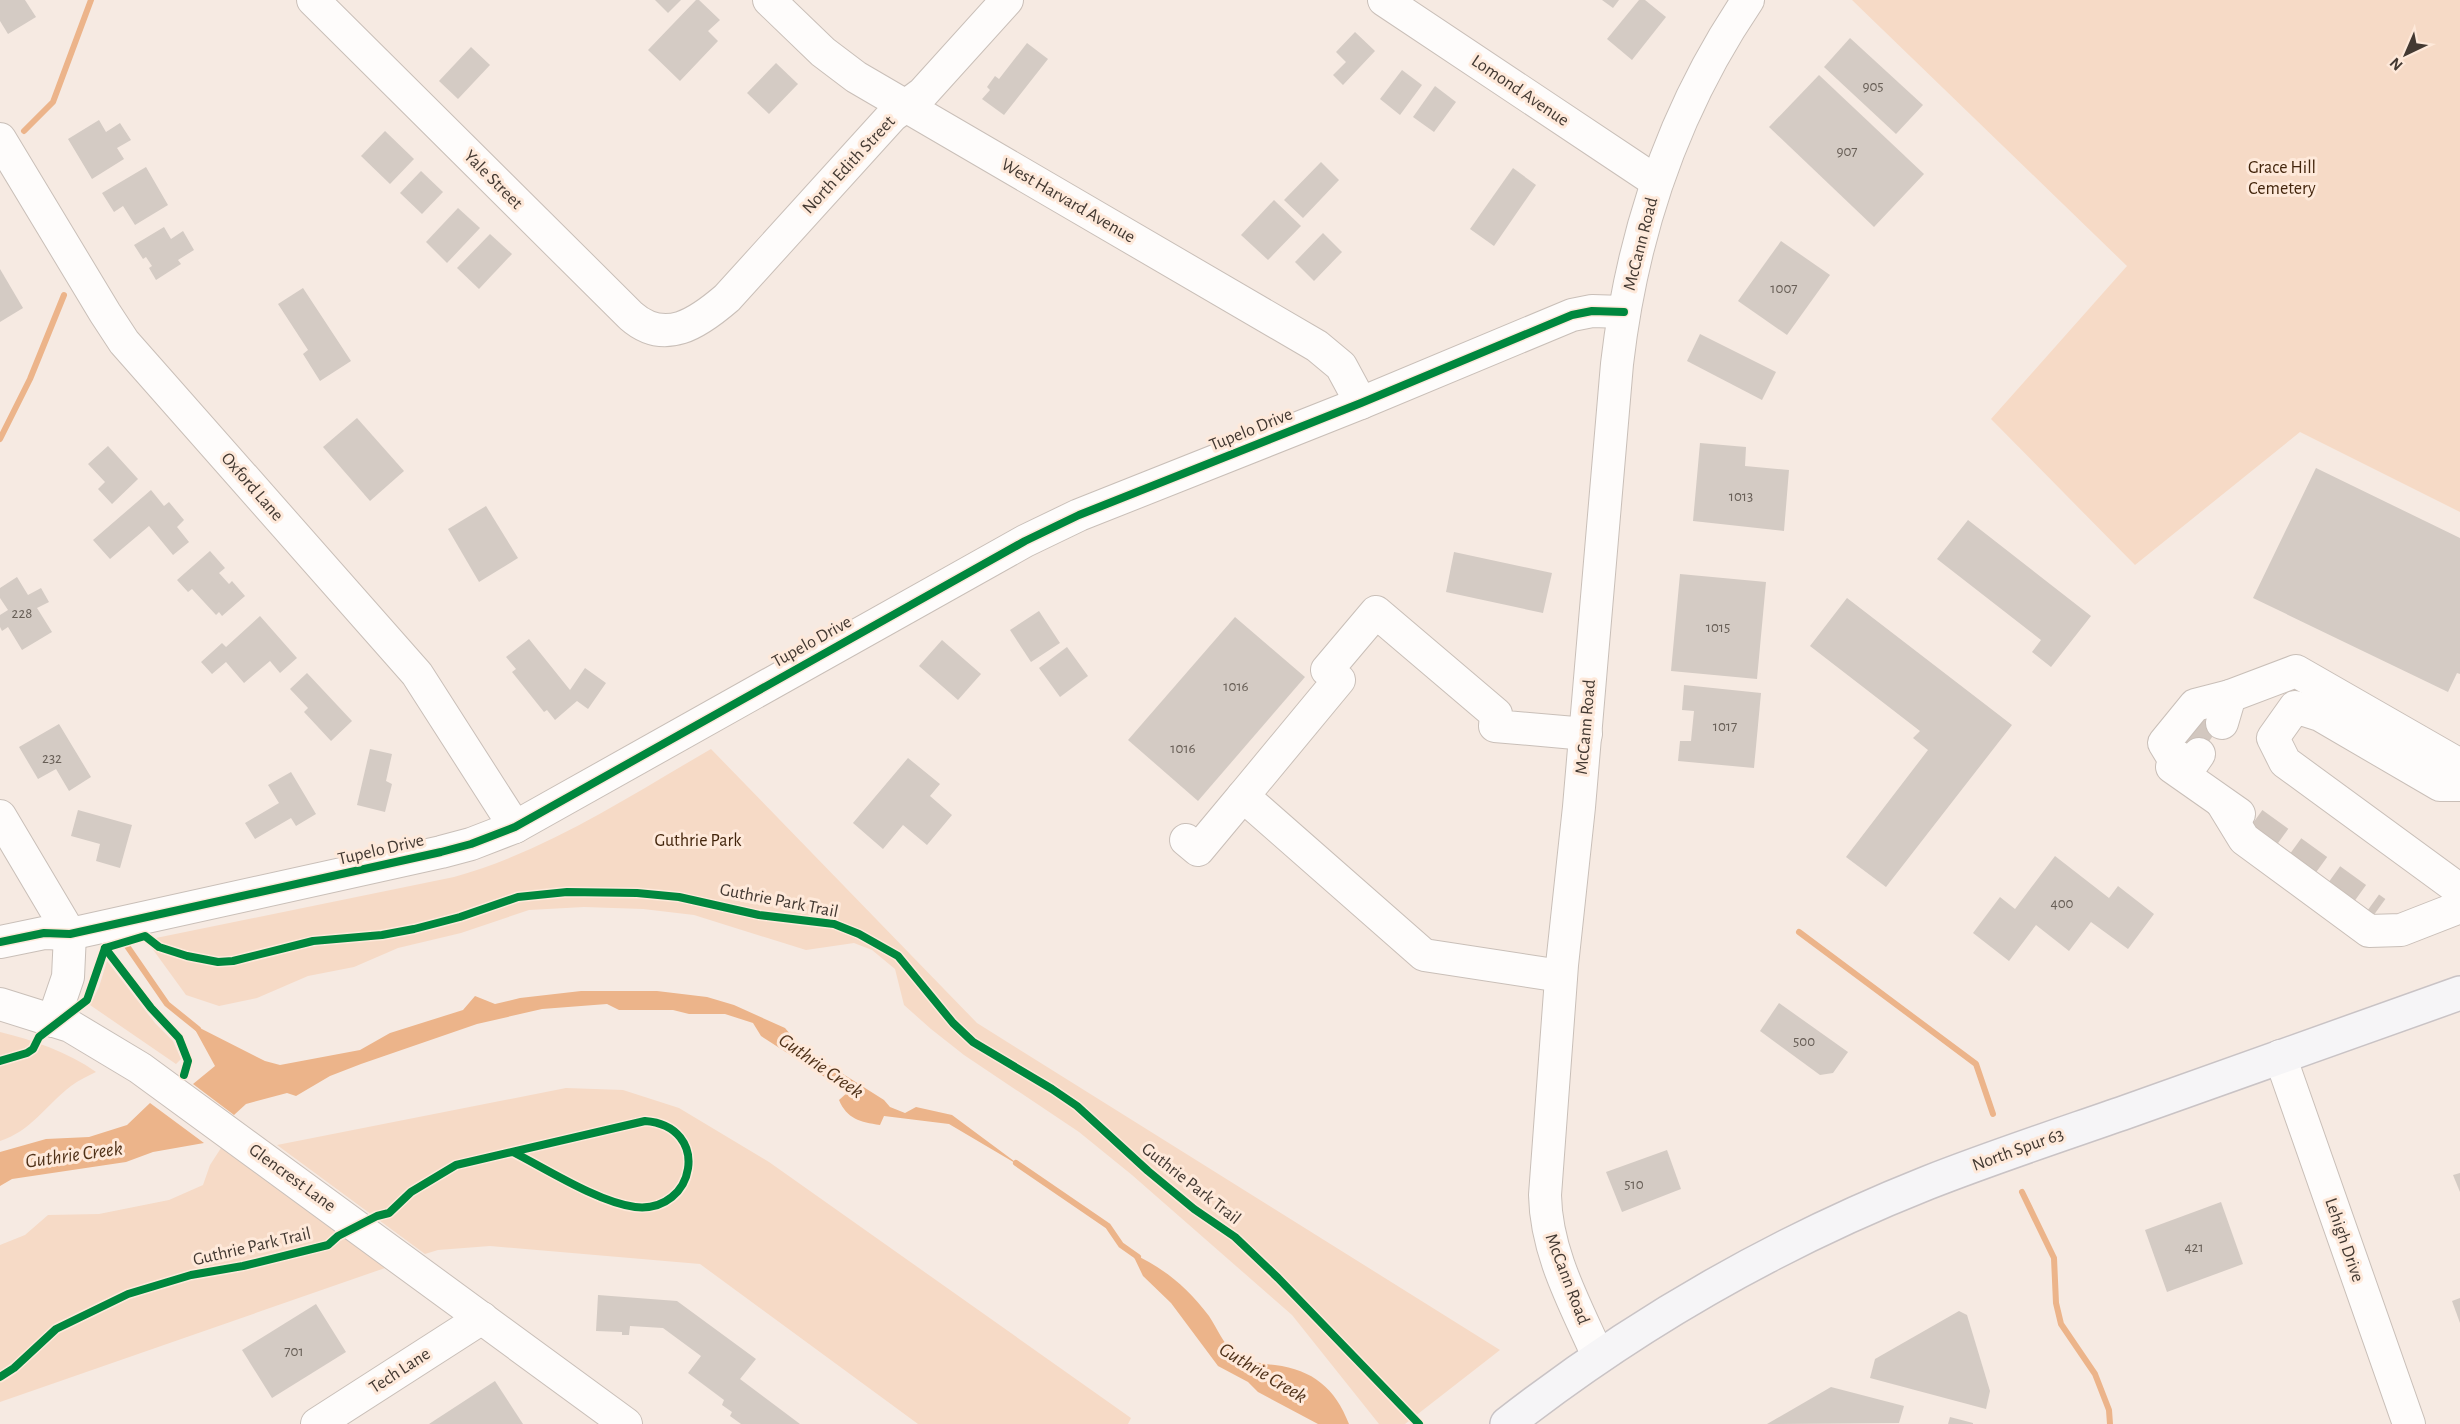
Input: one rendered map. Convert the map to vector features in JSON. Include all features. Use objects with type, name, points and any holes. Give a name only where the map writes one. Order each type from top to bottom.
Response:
[{"type":"main road","name":"North Spur 63","points":[[1598,1356],[1663,1314],[1768,1256],[1887,1201],[1962,1170],[2460,993]]},
{"type":"main road","points":[[1507,1424],[1598,1356]]},
{"type":"street","name":"Yale Street","points":[[313,0],[638,322],[660,331],[687,326]]},
{"type":"street","name":"West Harvard Avenue","points":[[770,0],[832,60],[856,76],[1317,346],[1341,366],[1361,403]]},
{"type":"street","name":"North Edith Street","points":[[687,326],[727,298],[892,116],[923,93],[1007,0]]},
{"type":"street","name":"Lomond Avenue","points":[[1384,0],[1657,182]]},
{"type":"street","name":"McCann Road","points":[[1598,1356],[1557,1262],[1549,1237],[1545,1211],[1561,976],[1586,734],[1617,374],[1624,312],[1637,249],[1657,182],[1676,132],[1699,82],[1723,38],[1748,0]]},
{"type":"street","name":"Oxford Lane","points":[[0,139],[124,342],[417,674],[515,827]]},
{"type":"street","name":"Tupelo Drive","points":[[0,942],[44,933],[70,934],[413,858],[471,844],[515,827],[1024,541],[1079,514],[1361,403],[1572,315],[1592,311],[1624,312]]},
{"type":"street","points":[[1186,840],[1198,850],[1243,796],[1339,680],[1327,670],[1376,612],[1496,714],[1495,726],[1586,734]]},
{"type":"street","points":[[2253,823],[2172,767],[2186,754],[2164,743],[2195,705],[2220,711],[2296,671],[2460,765]]},
{"type":"street","points":[[2460,785],[2440,785],[2320,715],[2295,707],[2273,738],[2285,762],[2460,890]]},
{"type":"street","points":[[1243,796],[1424,955],[1561,976]]},
{"type":"street","points":[[2222,803],[2244,839],[2369,931],[2401,930],[2460,907]]},
{"type":"street","points":[[0,816],[70,934],[68,977],[52,1021]]},
{"type":"street","points":[[2376,912],[2401,930]]},
{"type":"street","name":"Glencrest Lane","points":[[0,1004],[70,1026],[140,1068],[626,1424]]},
{"type":"street","name":"Lehigh Drive","points":[[2280,1056],[2409,1424]]},
{"type":"street","name":"Tech Lane","points":[[317,1424],[482,1318]]},
{"type":"green space","name":"Grace Hill Cemetery","points":[[1852,0],[2460,0],[2460,512],[2300,432],[2135,565],[1991,419],[2127,266]]},
{"type":"green space","name":"Guthrie Park","points":[[711,749],[977,1023],[1500,1350],[1405,1424],[1379,1424],[1292,1315],[1132,1175],[1079,1132],[964,1055],[931,1029],[904,1005],[895,969],[872,950],[854,943],[806,950],[694,915],[643,909],[584,907],[529,910],[461,933],[398,948],[354,967],[308,976],[257,998],[219,1006],[186,995],[146,940],[454,877],[488,866],[554,838],[618,804]]},
{"type":"green space","points":[[107,961],[155,1023],[173,1041],[181,1059],[176,1064],[90,1005],[99,987]]},
{"type":"green space","points":[[0,1032],[74,1058],[96,1072],[71,1086],[20,1131],[0,1141]]},
{"type":"green space","points":[[566,1088],[623,1090],[679,1108],[769,1162],[1131,1418],[1128,1424],[918,1424],[700,1264],[490,1246],[438,1250],[425,1254],[277,1145]]},
{"type":"green space","points":[[221,1148],[385,1268],[0,1402],[0,1245],[25,1235],[48,1215],[99,1214],[169,1200],[203,1185],[210,1165]]},
{"type":"water","points":[[581,991],[657,991],[707,997],[734,1005],[785,1028],[802,1048],[884,1100],[890,1107],[905,1113],[916,1107],[952,1115],[1022,1167],[949,1124],[884,1116],[880,1125],[855,1118],[846,1112],[839,1100],[848,1092],[761,1036],[753,1023],[725,1014],[689,1014],[673,1010],[619,1010],[607,1004],[542,1009],[477,1024],[330,1076],[296,1096],[287,1093],[246,1104],[234,1115],[193,1084],[215,1066],[192,1024],[265,1061],[280,1065],[360,1050],[390,1033],[463,1010],[475,996],[495,1004],[520,998]]},
{"type":"water","points":[[150,1103],[204,1143],[153,1152],[126,1162],[12,1179],[0,1186],[0,1152],[46,1139],[89,1137],[127,1125]]},
{"type":"water","points":[[1132,1253],[1165,1272],[1183,1287],[1209,1316],[1235,1354],[1260,1363],[1289,1367],[1311,1376],[1337,1400],[1349,1424],[1318,1424],[1258,1392],[1248,1382],[1218,1366],[1171,1303],[1143,1276]]},
{"type":"building","points":[[0,0],[25,0],[36,17],[8,34],[0,21]]},
{"type":"building","points":[[655,0],[681,0],[668,13]]},
{"type":"building","points":[[696,0],[699,0],[720,20],[708,31],[718,41],[680,81],[648,50]]},
{"type":"building","points":[[1602,0],[1619,0],[1613,8]]},
{"type":"building","points":[[1639,0],[1645,0],[1666,17],[1632,60],[1607,39]]},
{"type":"building","points":[[1355,32],[1375,51],[1343,85],[1333,75],[1346,62],[1336,52]]},
{"type":"building","points":[[1850,38],[1923,105],[1896,134],[1824,67]]},
{"type":"building","points":[[1027,43],[1048,59],[1004,115],[982,99],[990,90],[987,87],[995,76],[999,79]]},
{"type":"building","points":[[471,47],[490,65],[458,99],[439,81]]},
{"type":"building","points":[[776,63],[798,84],[769,114],[747,93]]},
{"type":"building","points":[[1402,70],[1422,85],[1400,115],[1380,99]]},
{"type":"building","points":[[1819,75],[1924,174],[1874,227],[1769,127]]},
{"type":"building","points":[[1435,86],[1456,102],[1434,132],[1413,117]]},
{"type":"building","points":[[99,120],[106,132],[120,123],[131,140],[117,148],[124,159],[92,179],[68,139]]},
{"type":"building","points":[[385,131],[414,159],[390,184],[361,156]]},
{"type":"building","points":[[1321,162],[1339,180],[1303,218],[1284,200]]},
{"type":"building","points":[[146,167],[168,205],[135,225],[123,206],[114,212],[102,193]]},
{"type":"building","points":[[1513,168],[1536,185],[1494,246],[1470,229]]},
{"type":"building","points":[[421,171],[443,192],[422,214],[400,193]]},
{"type":"building","points":[[1274,200],[1301,226],[1268,260],[1241,235]]},
{"type":"building","points":[[458,208],[480,228],[447,263],[426,242]]},
{"type":"building","points":[[164,227],[171,239],[183,231],[194,250],[178,260],[181,264],[156,280],[149,268],[152,266],[146,257],[143,259],[134,245]]},
{"type":"building","points":[[1323,233],[1342,252],[1314,281],[1295,262]]},
{"type":"building","points":[[490,234],[512,254],[479,289],[457,268]]},
{"type":"building","points":[[1781,241],[1830,275],[1787,335],[1738,301]]},
{"type":"building","points":[[0,269],[23,308],[0,322]]},
{"type":"building","points":[[303,288],[351,361],[320,381],[303,354],[308,350],[278,304]]},
{"type":"building","points":[[1700,334],[1776,372],[1762,400],[1687,361]]},
{"type":"building","points":[[357,418],[404,471],[370,501],[323,447]]},
{"type":"building","points":[[1700,443],[1746,447],[1745,466],[1789,470],[1784,531],[1693,521]]},
{"type":"building","points":[[108,446],[138,479],[112,504],[98,489],[105,482],[88,464]]},
{"type":"building","points":[[2316,468],[2460,538],[2460,674],[2457,673],[2448,692],[2253,598]]},
{"type":"building","points":[[151,490],[164,506],[169,502],[184,520],[177,527],[189,542],[173,555],[149,526],[110,559],[93,540]]},
{"type":"building","points":[[486,506],[518,558],[479,582],[448,529]]},
{"type":"building","points":[[1968,520],[2091,616],[2051,667],[2032,652],[2041,640],[1937,559]]},
{"type":"building","points":[[210,551],[225,568],[219,573],[229,584],[232,581],[245,596],[222,616],[219,612],[216,615],[192,589],[188,592],[177,580]]},
{"type":"building","points":[[1454,552],[1552,573],[1543,613],[1446,592]]},
{"type":"building","points":[[1680,574],[1766,582],[1757,679],[1671,671]]},
{"type":"building","points":[[17,577],[28,595],[41,588],[49,602],[37,608],[52,632],[22,650],[8,627],[2,631],[0,627],[0,615],[8,610],[0,598],[0,588]]},
{"type":"building","points":[[1847,598],[2012,725],[1886,887],[1846,857],[1928,750],[1913,738],[1920,731],[1810,646]]},
{"type":"building","points":[[1039,611],[1060,643],[1031,662],[1010,630]]},
{"type":"building","points":[[260,616],[297,658],[280,673],[270,661],[244,683],[226,662],[212,674],[201,662],[222,643],[226,647]]},
{"type":"building","points":[[1235,617],[1305,677],[1198,801],[1128,740]]},
{"type":"building","points":[[529,639],[570,690],[585,668],[606,683],[588,709],[577,701],[555,720],[547,710],[544,712],[512,672],[516,669],[506,657]]},
{"type":"building","points":[[942,640],[981,674],[958,700],[919,666]]},
{"type":"building","points":[[1067,647],[1088,676],[1060,697],[1039,668]]},
{"type":"building","points":[[307,673],[352,721],[331,741],[304,712],[308,708],[290,689]]},
{"type":"building","points":[[1684,685],[1761,693],[1754,768],[1678,761],[1680,741],[1691,741],[1694,711],[1682,710]]},
{"type":"building","points":[[59,724],[91,777],[69,791],[56,769],[38,779],[19,747]]},
{"type":"building","points":[[370,749],[392,754],[386,781],[392,784],[385,812],[357,805]]},
{"type":"building","points":[[908,758],[940,784],[930,796],[952,815],[927,845],[903,825],[883,849],[853,823]]},
{"type":"building","points":[[291,772],[316,814],[296,826],[291,818],[255,839],[245,823],[279,803],[268,785]]},
{"type":"building","points":[[78,810],[132,825],[120,868],[96,861],[100,844],[71,836]]},
{"type":"building","points":[[2055,856],[2109,898],[2118,886],[2154,914],[2128,949],[2091,922],[2069,951],[2036,925],[2009,961],[1973,933],[2000,897],[2015,909]]},
{"type":"building","points":[[1779,1003],[1848,1052],[1833,1073],[1820,1075],[1760,1031]]},
{"type":"building","points":[[1667,1150],[1681,1189],[1622,1212],[1606,1172]]},
{"type":"building","points":[[2460,1173],[2460,1192],[2453,1175]]},
{"type":"building","points":[[2221,1202],[2243,1264],[2167,1292],[2145,1230]]},
{"type":"building","points":[[598,1295],[677,1301],[756,1359],[740,1379],[800,1424],[741,1424],[730,1416],[732,1412],[722,1405],[724,1400],[688,1373],[701,1356],[663,1328],[630,1326],[629,1335],[622,1335],[622,1332],[596,1331]]},
{"type":"building","points":[[2460,1298],[2460,1323],[2452,1301]]},
{"type":"building","points":[[316,1304],[346,1352],[272,1398],[242,1350]]},
{"type":"building","points":[[1959,1311],[1967,1315],[1990,1391],[1986,1409],[1870,1378],[1875,1359]]},
{"type":"building","points":[[495,1381],[523,1424],[429,1424]]},
{"type":"building","points":[[1831,1387],[1904,1406],[1899,1423],[1767,1424]]},
{"type":"building","points":[[1950,1417],[1973,1423],[1973,1424],[1948,1424]]},
{"type":"waterway","points":[[24,131],[53,102],[91,0]]},
{"type":"waterway","points":[[0,439],[30,379],[64,295]]},
{"type":"waterway","points":[[1799,932],[1976,1064],[1993,1114]]},
{"type":"waterway","points":[[127,946],[167,1004],[198,1029]]},
{"type":"waterway","name":"Guthrie Creek","points":[[1016,1163],[1108,1226],[1121,1245],[1138,1257]]},
{"type":"waterway","points":[[2022,1192],[2054,1258],[2056,1303],[2061,1324],[2095,1374],[2109,1410],[2110,1424]]},
{"type":"tunnel","points":[[2186,746],[2209,714]]},
{"type":"tunnel","points":[[2253,823],[2376,912]]},
{"type":"cycle path","points":[[0,942],[44,933],[70,934],[441,852],[471,844],[515,827],[1025,541],[1079,515],[1361,403],[1572,315],[1592,311],[1624,312]]},
{"type":"cycle path","name":"Guthrie Park Trail","points":[[0,1061],[33,1049],[39,1037],[87,1000],[105,948],[145,936],[159,947],[187,956],[218,962],[233,961],[313,941],[382,935],[414,929],[460,917],[518,897],[567,892],[637,893],[679,897],[759,915],[834,924],[859,934],[898,956],[953,1023],[973,1042],[1077,1106],[1148,1171],[1194,1209],[1235,1237],[1278,1278],[1419,1424]]},
{"type":"cycle path","points":[[105,948],[151,1008],[179,1038],[188,1061],[184,1075]]},
{"type":"cycle path","name":"Guthrie Park Trail","points":[[0,1377],[14,1368],[56,1329],[128,1294],[191,1275],[243,1266],[328,1245],[338,1236],[377,1216],[389,1213],[411,1192],[456,1165],[645,1121],[666,1126],[680,1138],[687,1152],[688,1169],[683,1184],[672,1197],[656,1206],[635,1207],[589,1192],[513,1152]]}]
